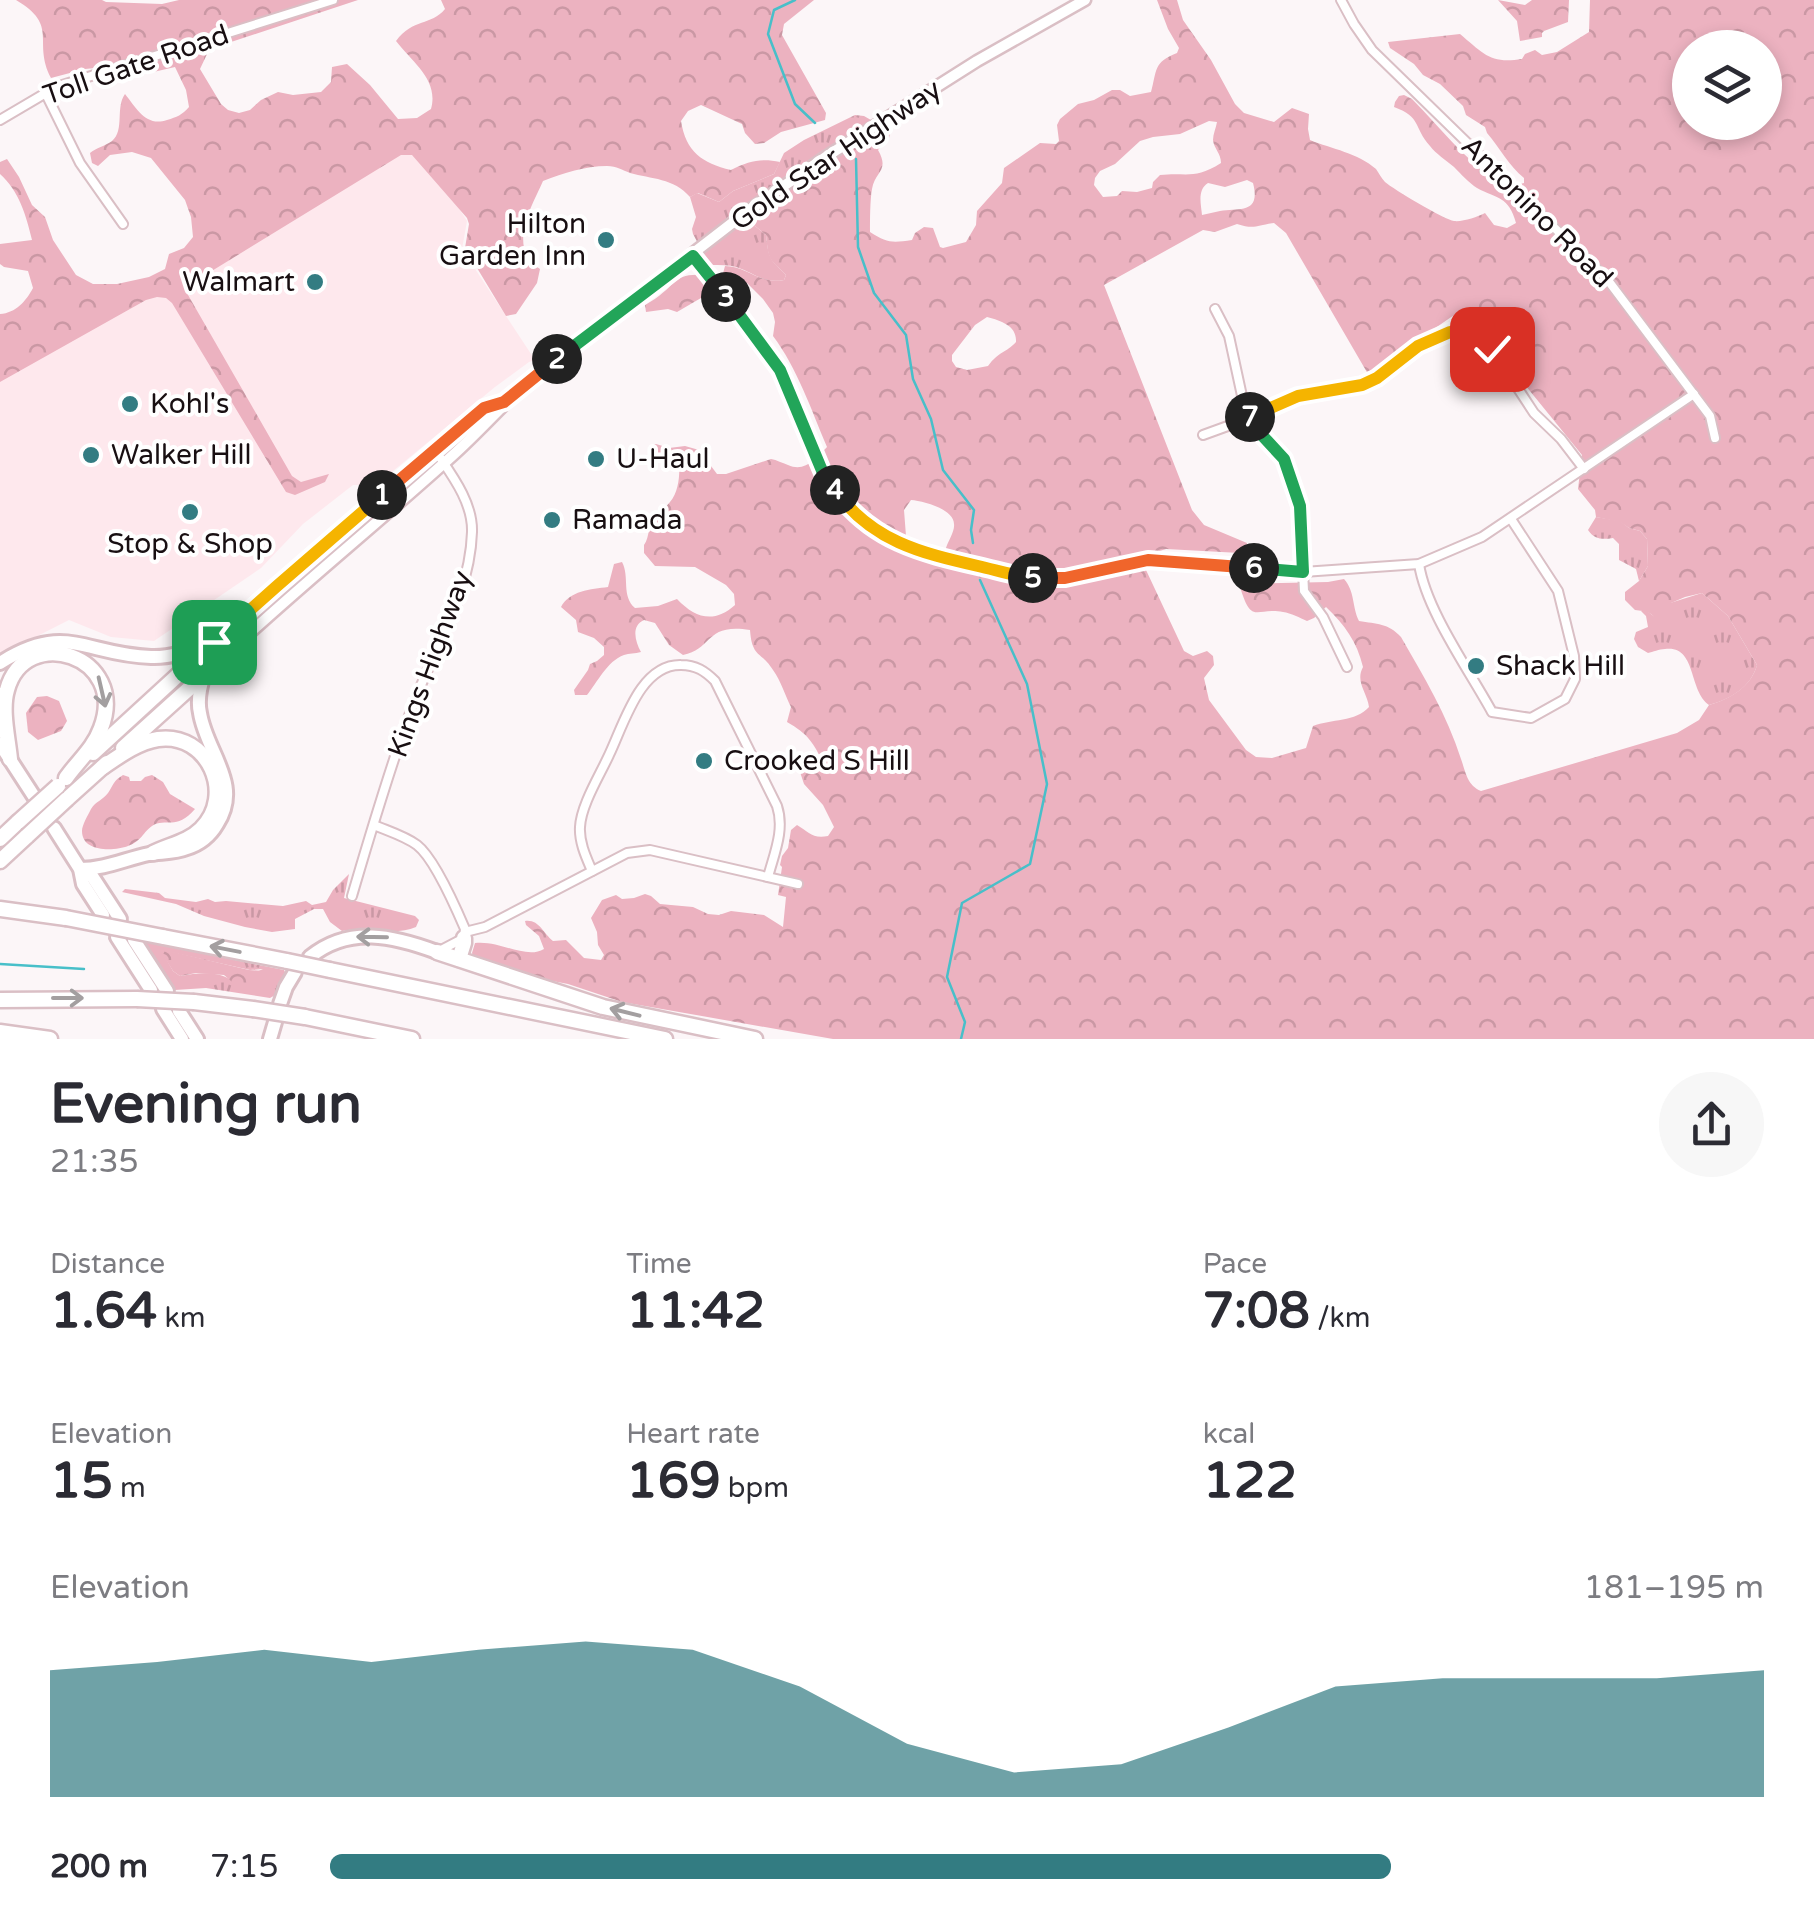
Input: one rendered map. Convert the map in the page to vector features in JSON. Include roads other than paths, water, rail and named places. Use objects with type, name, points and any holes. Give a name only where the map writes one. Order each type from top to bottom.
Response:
[{"type":"highway","points":[[0,663],[27,648],[49,642],[72,642],[157,658],[214,642]]},
{"type":"highway","points":[[0,838],[214,642]]},
{"type":"highway","points":[[10,759],[5,699],[13,677],[23,665],[40,656],[74,656],[100,678],[106,706],[97,738],[62,782]]},
{"type":"highway","points":[[0,861],[204,674]]},
{"type":"highway","points":[[153,853],[179,851],[200,842],[216,826],[226,805],[224,773],[199,711],[204,674]]},
{"type":"highway","points":[[80,869],[108,866],[191,837],[209,819],[217,791],[210,764],[202,753],[166,738],[140,744],[103,767]]},
{"type":"highway","points":[[0,744],[35,798]]},
{"type":"highway","points":[[54,828],[80,869],[93,878],[120,918]]},
{"type":"highway","points":[[80,869],[82,882],[103,915]]},
{"type":"highway","points":[[0,909],[164,937],[291,967],[330,970],[666,1039]]},
{"type":"highway","points":[[459,960],[464,935]]},
{"type":"highway","points":[[310,956],[328,945],[362,936],[398,939],[602,1006],[755,1039]]},
{"type":"highway","points":[[117,937],[152,990]]},
{"type":"highway","points":[[134,940],[167,991]]},
{"type":"highway","points":[[280,1004],[291,967]]},
{"type":"highway","points":[[388,982],[636,1039]]},
{"type":"highway","points":[[0,1000],[194,1002],[305,1017],[412,1039]]},
{"type":"highway","points":[[164,1010],[182,1039]]},
{"type":"highway","points":[[179,1011],[197,1039]]},
{"type":"highway","points":[[270,1039],[275,1022]]},
{"type":"highway","points":[[0,1032],[50,1039]]},
{"type":"main road","name":"Gold Star Highway","points":[[204,674],[444,464],[534,376],[750,210],[864,131],[1085,0]]},
{"type":"main road","name":"Gold Star Highway","points":[[214,642],[484,408],[504,402]]},
{"type":"street","name":"Toll Gate Road","points":[[0,120],[56,87],[333,0]]},
{"type":"street","name":"Antonino Road","points":[[1341,0],[1372,50],[1607,279],[1710,416],[1714,438]]},
{"type":"street","points":[[45,92],[76,158],[123,224]]},
{"type":"street","points":[[693,256],[780,370],[823,473],[843,501],[871,528],[922,554],[1027,577],[1065,578],[1148,560],[1303,572],[1420,564],[1482,537],[1694,394]]},
{"type":"street","points":[[1215,309],[1229,336],[1247,419],[1284,459],[1300,506],[1304,591],[1323,618],[1347,667]]},
{"type":"street","points":[[1203,435],[1298,396],[1362,385],[1418,346],[1450,332],[1492,349],[1534,413],[1584,469]]},
{"type":"street","name":"Kings Highway","points":[[352,896],[410,710],[450,622],[465,577],[471,518],[464,498],[435,450]]},
{"type":"street","points":[[1420,564],[1430,602],[1492,712],[1531,718],[1565,699],[1575,679],[1574,656],[1558,591],[1511,519]]},
{"type":"street","points":[[592,871],[581,840],[582,814],[644,682],[664,666],[678,664],[693,666],[715,681],[777,806],[780,831],[768,877]]},
{"type":"street","points":[[374,825],[422,848],[452,901],[464,935]]},
{"type":"street","points":[[437,952],[627,853],[650,850],[798,884]]},
{"type":"waterway","points":[[795,0],[774,10],[768,34],[795,104],[815,123]]},
{"type":"waterway","points":[[856,159],[858,247],[874,293],[906,335],[913,379],[931,419],[943,470],[974,510],[973,543]]},
{"type":"waterway","points":[[961,1039],[965,1022],[947,977],[962,903],[1030,864],[1047,784],[1027,684],[980,580]]},
{"type":"waterway","points":[[0,964],[84,969]]},
{"type":"place","name":"Hilton Garden Inn","points":[[606,240]]},
{"type":"place","name":"Walmart","points":[[315,282]]},
{"type":"place","name":"Kohl's","points":[[130,404]]},
{"type":"place","name":"Walker Hill","points":[[91,455]]},
{"type":"place","name":"U-Haul","points":[[596,459]]},
{"type":"place","name":"Stop & Shop","points":[[190,512]]},
{"type":"place","name":"Ramada","points":[[552,520]]},
{"type":"place","name":"Shack Hill","points":[[1476,666]]},
{"type":"place","name":"Crooked S Hill","points":[[704,761]]}]
